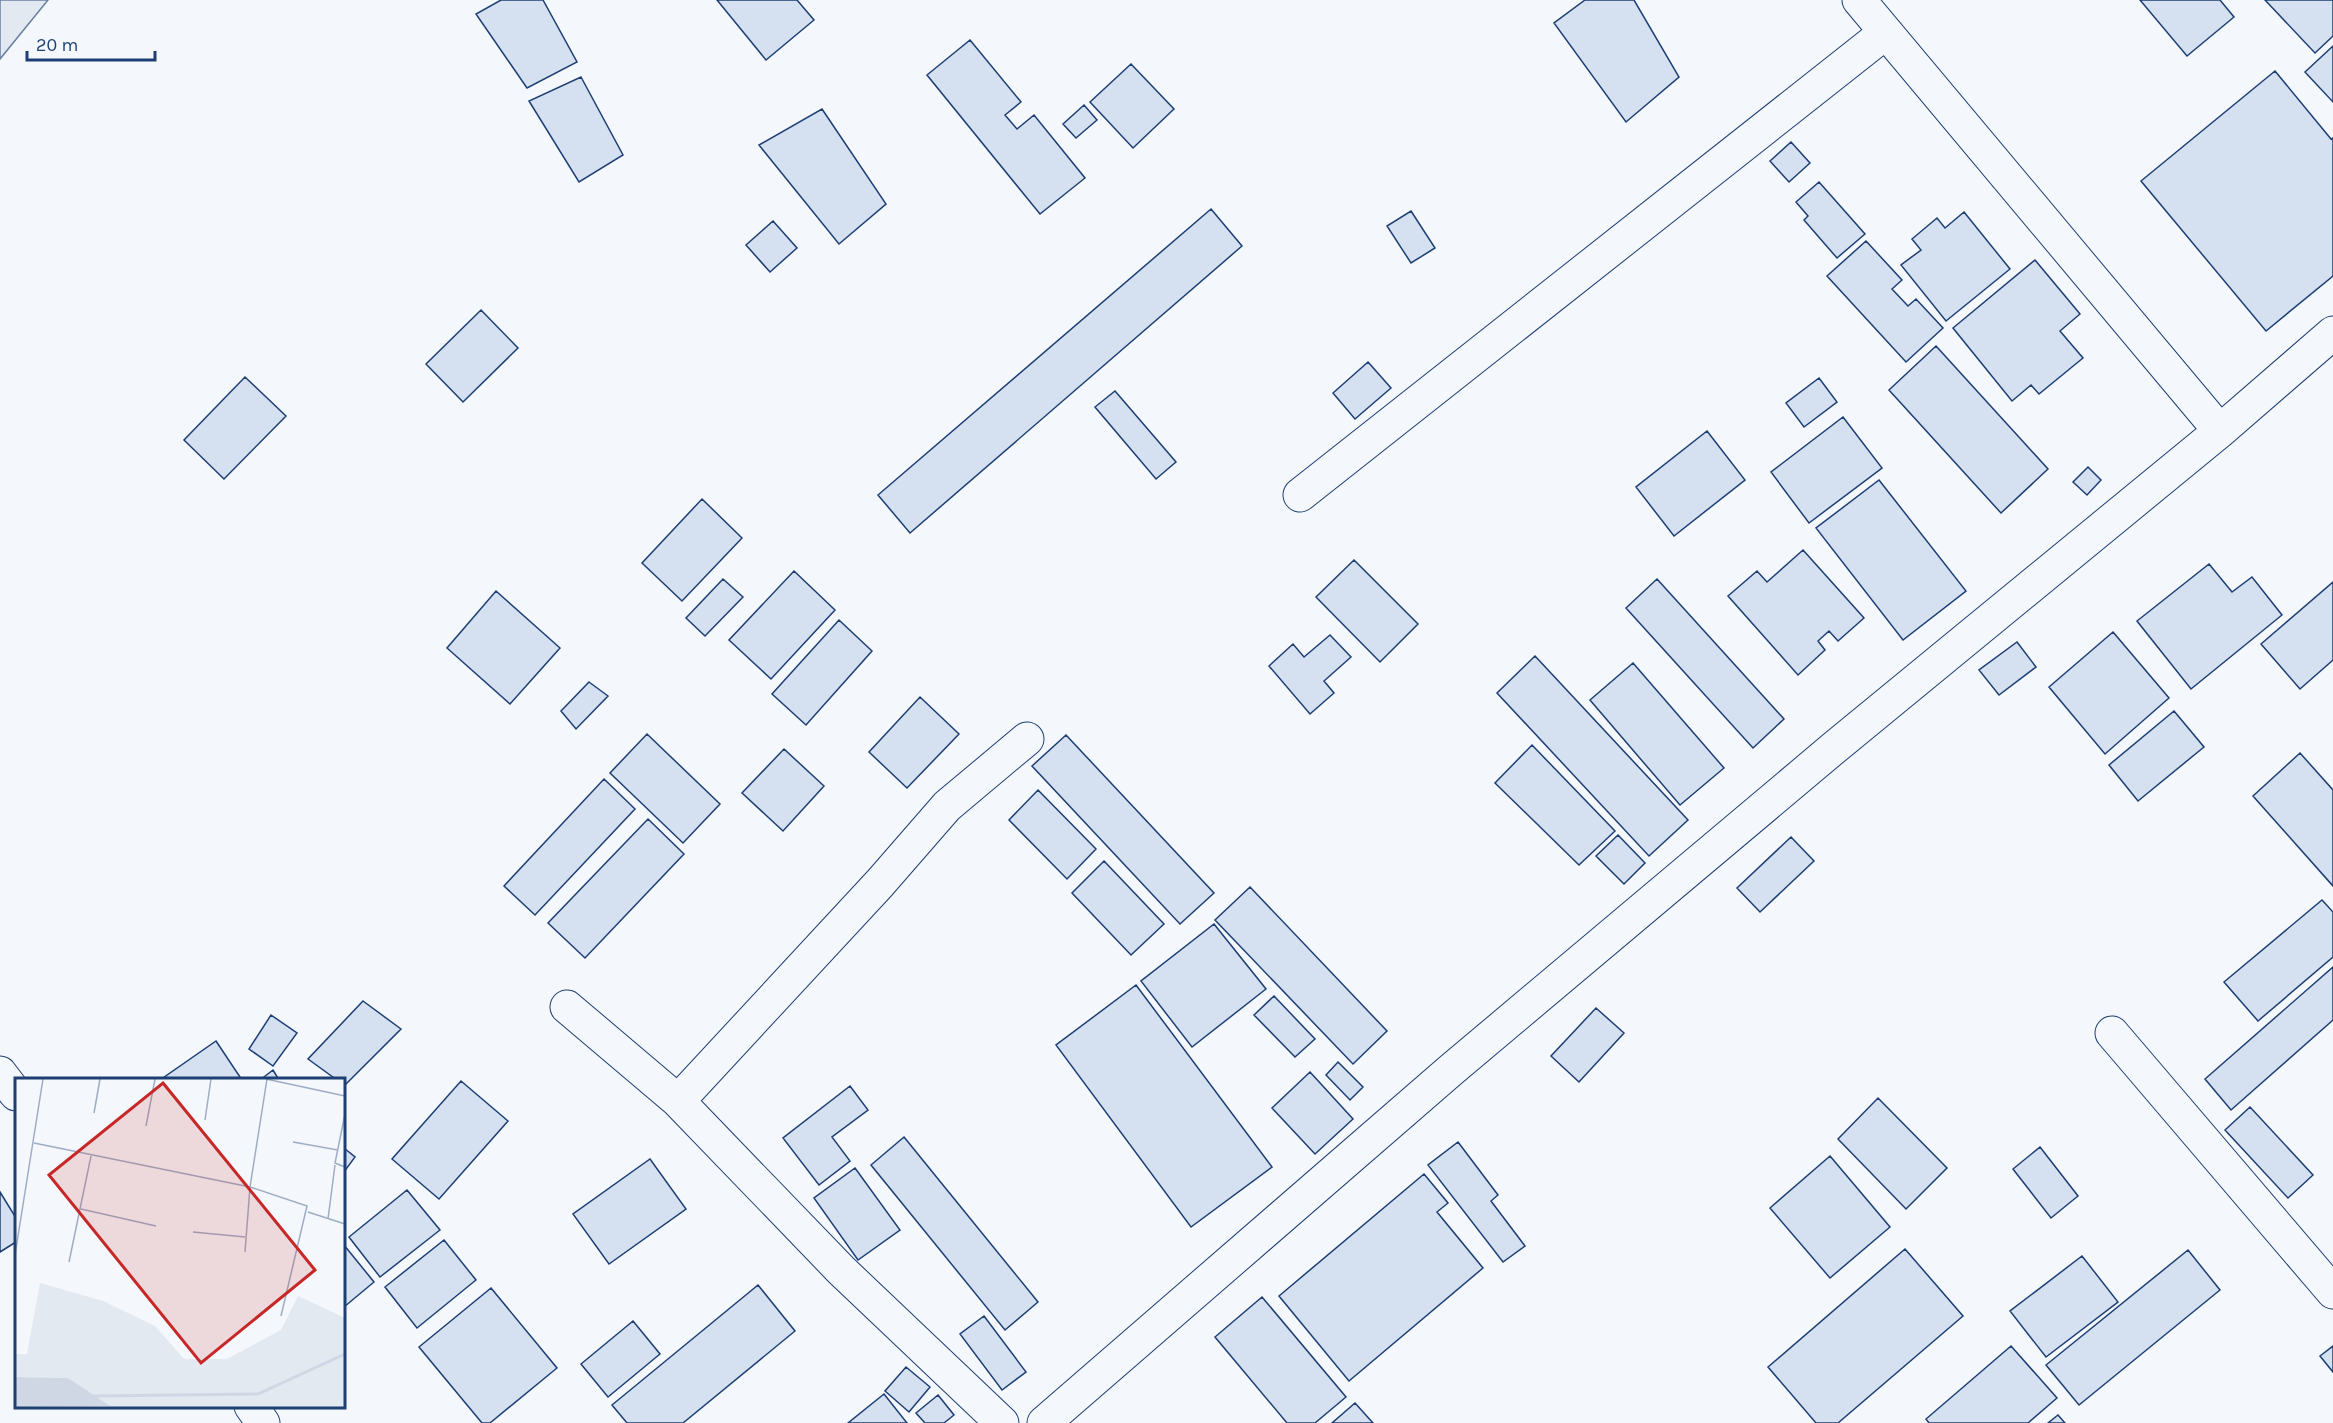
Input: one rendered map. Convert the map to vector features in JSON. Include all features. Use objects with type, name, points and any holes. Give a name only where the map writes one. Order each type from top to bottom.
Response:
[{"type":"street","points":[[1859,0],[2220,431]]},
{"type":"street","points":[[1300,495],[1885,33]]},
{"type":"street","points":[[1044,1423],[1469,1054],[1835,747],[2220,431],[2333,333]]},
{"type":"street","points":[[678,1101],[880,883],[947,806],[1027,739]]},
{"type":"street","points":[[567,1007],[678,1101],[841,1270],[1002,1423]]},
{"type":"street","points":[[2112,1032],[2333,1292]]},
{"type":"street","points":[[0,1073],[15,1093]]},
{"type":"street","points":[[252,1408],[263,1423]]},
{"type":"shaded area","points":[[0,0],[48,0],[0,59]]},
{"type":"building","points":[[501,0],[543,0],[577,62],[527,88],[476,14]]},
{"type":"building","points":[[717,0],[797,0],[814,20],[766,60]]},
{"type":"building","points":[[1585,0],[1634,0],[1679,77],[1626,122],[1554,23]]},
{"type":"building","points":[[2140,0],[2220,0],[2234,17],[2187,56]]},
{"type":"building","points":[[2265,0],[2333,0],[2333,36],[2315,53]]},
{"type":"building","points":[[970,40],[1021,102],[1005,115],[1017,129],[1034,115],[1085,178],[1040,214],[927,75]]},
{"type":"building","points":[[2333,46],[2333,102],[2305,72]]},
{"type":"building","points":[[1131,64],[1174,109],[1133,148],[1090,102]]},
{"type":"building","points":[[2275,71],[2331,139],[2333,138],[2333,276],[2266,331],[2141,181]]},
{"type":"building","points":[[581,77],[623,155],[579,182],[529,101]]},
{"type":"building","points":[[1084,105],[1097,120],[1076,138],[1063,124]]},
{"type":"building","points":[[822,109],[886,204],[839,244],[759,145]]},
{"type":"building","points":[[1791,142],[1810,163],[1789,182],[1770,161]]},
{"type":"building","points":[[1819,182],[1865,234],[1837,258],[1804,220],[1808,216],[1796,202]]},
{"type":"building","points":[[1211,209],[1242,246],[910,533],[878,495]]},
{"type":"building","points":[[1411,211],[1435,248],[1411,263],[1387,226]]},
{"type":"building","points":[[1964,212],[2010,269],[1946,321],[1901,265],[1921,250],[1912,239],[1937,218],[1945,228]]},
{"type":"building","points":[[773,221],[797,248],[770,272],[746,245]]},
{"type":"building","points":[[1866,241],[1902,280],[1892,289],[1908,306],[1916,299],[1943,328],[1906,362],[1827,276]]},
{"type":"building","points":[[2035,260],[2080,314],[2060,331],[2083,358],[2039,394],[2031,385],[2012,401],[1953,328]]},
{"type":"building","points":[[481,310],[518,348],[463,402],[426,364]]},
{"type":"building","points":[[1936,346],[2048,469],[2001,513],[1889,390]]},
{"type":"building","points":[[1368,362],[1391,388],[1355,419],[1333,393]]},
{"type":"building","points":[[245,377],[286,416],[224,479],[184,440]]},
{"type":"building","points":[[1819,378],[1837,402],[1804,427],[1786,403]]},
{"type":"building","points":[[1115,391],[1176,462],[1156,479],[1095,407]]},
{"type":"building","points":[[1843,417],[1882,468],[1809,523],[1771,472]]},
{"type":"building","points":[[1707,431],[1745,480],[1674,536],[1636,487]]},
{"type":"building","points":[[2088,467],[2101,480],[2087,495],[2073,482]]},
{"type":"building","points":[[1879,480],[1966,591],[1903,640],[1816,528]]},
{"type":"building","points":[[702,499],[742,538],[682,601],[642,563]]},
{"type":"building","points":[[1803,550],[1864,618],[1838,641],[1829,631],[1818,641],[1825,650],[1798,675],[1728,596],[1757,571],[1767,582]]},
{"type":"building","points":[[1354,560],[1418,624],[1380,662],[1316,597]]},
{"type":"building","points":[[2209,564],[2232,592],[2252,577],[2282,615],[2191,689],[2137,621]]},
{"type":"building","points":[[794,571],[835,610],[771,679],[729,640]]},
{"type":"building","points":[[723,579],[743,597],[705,636],[686,618]]},
{"type":"building","points":[[1657,579],[1784,719],[1753,748],[1626,608]]},
{"type":"building","points":[[2333,582],[2333,660],[2300,689],[2261,644]]},
{"type":"building","points":[[496,591],[560,648],[510,704],[447,648]]},
{"type":"building","points":[[839,620],[872,651],[806,725],[772,694]]},
{"type":"building","points":[[2113,632],[2169,698],[2105,754],[2049,687]]},
{"type":"building","points":[[1330,635],[1351,657],[1324,681],[1334,693],[1310,714],[1269,666],[1293,644],[1304,657]]},
{"type":"building","points":[[2017,642],[2036,667],[1999,695],[1979,670]]},
{"type":"building","points":[[1535,656],[1688,820],[1649,856],[1497,693]]},
{"type":"building","points":[[1633,663],[1724,768],[1680,805],[1590,700]]},
{"type":"building","points":[[589,682],[608,696],[576,729],[561,711]]},
{"type":"building","points":[[920,697],[959,734],[907,788],[869,752]]},
{"type":"building","points":[[2174,711],[2204,747],[2138,801],[2109,765]]},
{"type":"building","points":[[647,734],[720,804],[683,843],[610,773]]},
{"type":"building","points":[[1066,735],[1214,893],[1180,924],[1032,766]]},
{"type":"building","points":[[1532,745],[1615,831],[1579,865],[1495,783]]},
{"type":"building","points":[[784,749],[824,786],[783,831],[742,793]]},
{"type":"building","points":[[2300,753],[2333,790],[2333,886],[2253,796]]},
{"type":"building","points":[[604,779],[635,809],[535,915],[504,886]]},
{"type":"building","points":[[1038,790],[1096,849],[1067,879],[1009,820]]},
{"type":"building","points":[[648,819],[684,854],[585,958],[548,923]]},
{"type":"building","points":[[1618,835],[1645,863],[1624,884],[1596,856]]},
{"type":"building","points":[[1791,837],[1814,861],[1760,912],[1737,888]]},
{"type":"building","points":[[1104,861],[1164,924],[1131,955],[1072,893]]},
{"type":"building","points":[[1250,887],[1387,1031],[1353,1064],[1215,920]]},
{"type":"building","points":[[2322,900],[2333,912],[2333,957],[2258,1021],[2224,982]]},
{"type":"building","points":[[1214,924],[1266,989],[1192,1047],[1141,981]]},
{"type":"building","points":[[2333,967],[2333,1020],[2231,1110],[2205,1079]]},
{"type":"building","points":[[1136,985],[1272,1167],[1191,1227],[1056,1045]]},
{"type":"building","points":[[1274,996],[1315,1039],[1295,1057],[1254,1015]]},
{"type":"building","points":[[363,1001],[401,1029],[345,1085],[345,1078],[334,1078],[308,1059]]},
{"type":"building","points":[[1596,1008],[1624,1033],[1579,1082],[1551,1056]]},
{"type":"building","points":[[271,1015],[297,1033],[273,1066],[249,1049]]},
{"type":"building","points":[[216,1041],[241,1078],[163,1078]]},
{"type":"building","points":[[1338,1062],[1363,1087],[1350,1100],[1326,1075]]},
{"type":"building","points":[[273,1070],[278,1078],[263,1078]]},
{"type":"building","points":[[1310,1072],[1353,1119],[1315,1154],[1272,1108]]},
{"type":"building","points":[[461,1081],[508,1121],[439,1199],[392,1159]]},
{"type":"building","points":[[850,1086],[868,1110],[832,1137],[850,1161],[819,1185],[783,1138]]},
{"type":"building","points":[[1878,1098],[1947,1168],[1906,1209],[1838,1139]]},
{"type":"building","points":[[2250,1107],[2313,1175],[2288,1198],[2225,1130]]},
{"type":"building","points":[[904,1137],[1038,1302],[1005,1330],[871,1165]]},
{"type":"building","points":[[1458,1142],[1498,1195],[1491,1201],[1525,1246],[1503,1262],[1428,1165]]},
{"type":"building","points":[[2040,1147],[2078,1196],[2051,1218],[2013,1169]]},
{"type":"building","points":[[345,1149],[355,1157],[345,1171]]},
{"type":"building","points":[[1830,1156],[1890,1227],[1830,1278],[1770,1208]]},
{"type":"building","points":[[650,1159],[686,1209],[609,1264],[573,1214]]},
{"type":"building","points":[[855,1168],[900,1230],[858,1260],[814,1198]]},
{"type":"building","points":[[1424,1174],[1448,1203],[1437,1212],[1483,1268],[1349,1381],[1279,1296]]},
{"type":"building","points":[[407,1190],[440,1230],[380,1277],[349,1237]]},
{"type":"building","points":[[0,1192],[15,1216],[15,1243],[0,1252]]},
{"type":"building","points":[[444,1240],[476,1280],[417,1328],[385,1287]]},
{"type":"building","points":[[345,1246],[374,1282],[345,1306]]},
{"type":"building","points":[[1905,1249],[1963,1316],[1838,1423],[1816,1423],[1768,1367]]},
{"type":"building","points":[[2188,1250],[2220,1290],[2079,1405],[2046,1365]]},
{"type":"building","points":[[2082,1256],[2118,1302],[2046,1357],[2010,1311]]},
{"type":"building","points":[[758,1285],[795,1331],[683,1423],[627,1423],[612,1405]]},
{"type":"building","points":[[491,1288],[557,1368],[490,1423],[482,1423],[419,1347]]},
{"type":"building","points":[[1262,1297],[1346,1397],[1315,1423],[1287,1423],[1215,1337]]},
{"type":"building","points":[[984,1316],[1026,1372],[1002,1390],[960,1334]]},
{"type":"building","points":[[633,1321],[660,1354],[608,1397],[581,1364]]},
{"type":"building","points":[[2011,1346],[2057,1398],[2028,1423],[1929,1423],[1926,1419]]},
{"type":"building","points":[[2333,1346],[2333,1372],[2320,1356]]},
{"type":"building","points":[[906,1367],[930,1387],[909,1412],[885,1391]]},
{"type":"building","points":[[884,1394],[907,1423],[848,1423]]},
{"type":"building","points":[[938,1395],[954,1415],[944,1423],[925,1423],[916,1413]]},
{"type":"building","points":[[1355,1403],[1373,1423],[1332,1423]]},
{"type":"building","points":[[2058,1415],[2065,1423],[2048,1423]]}]
